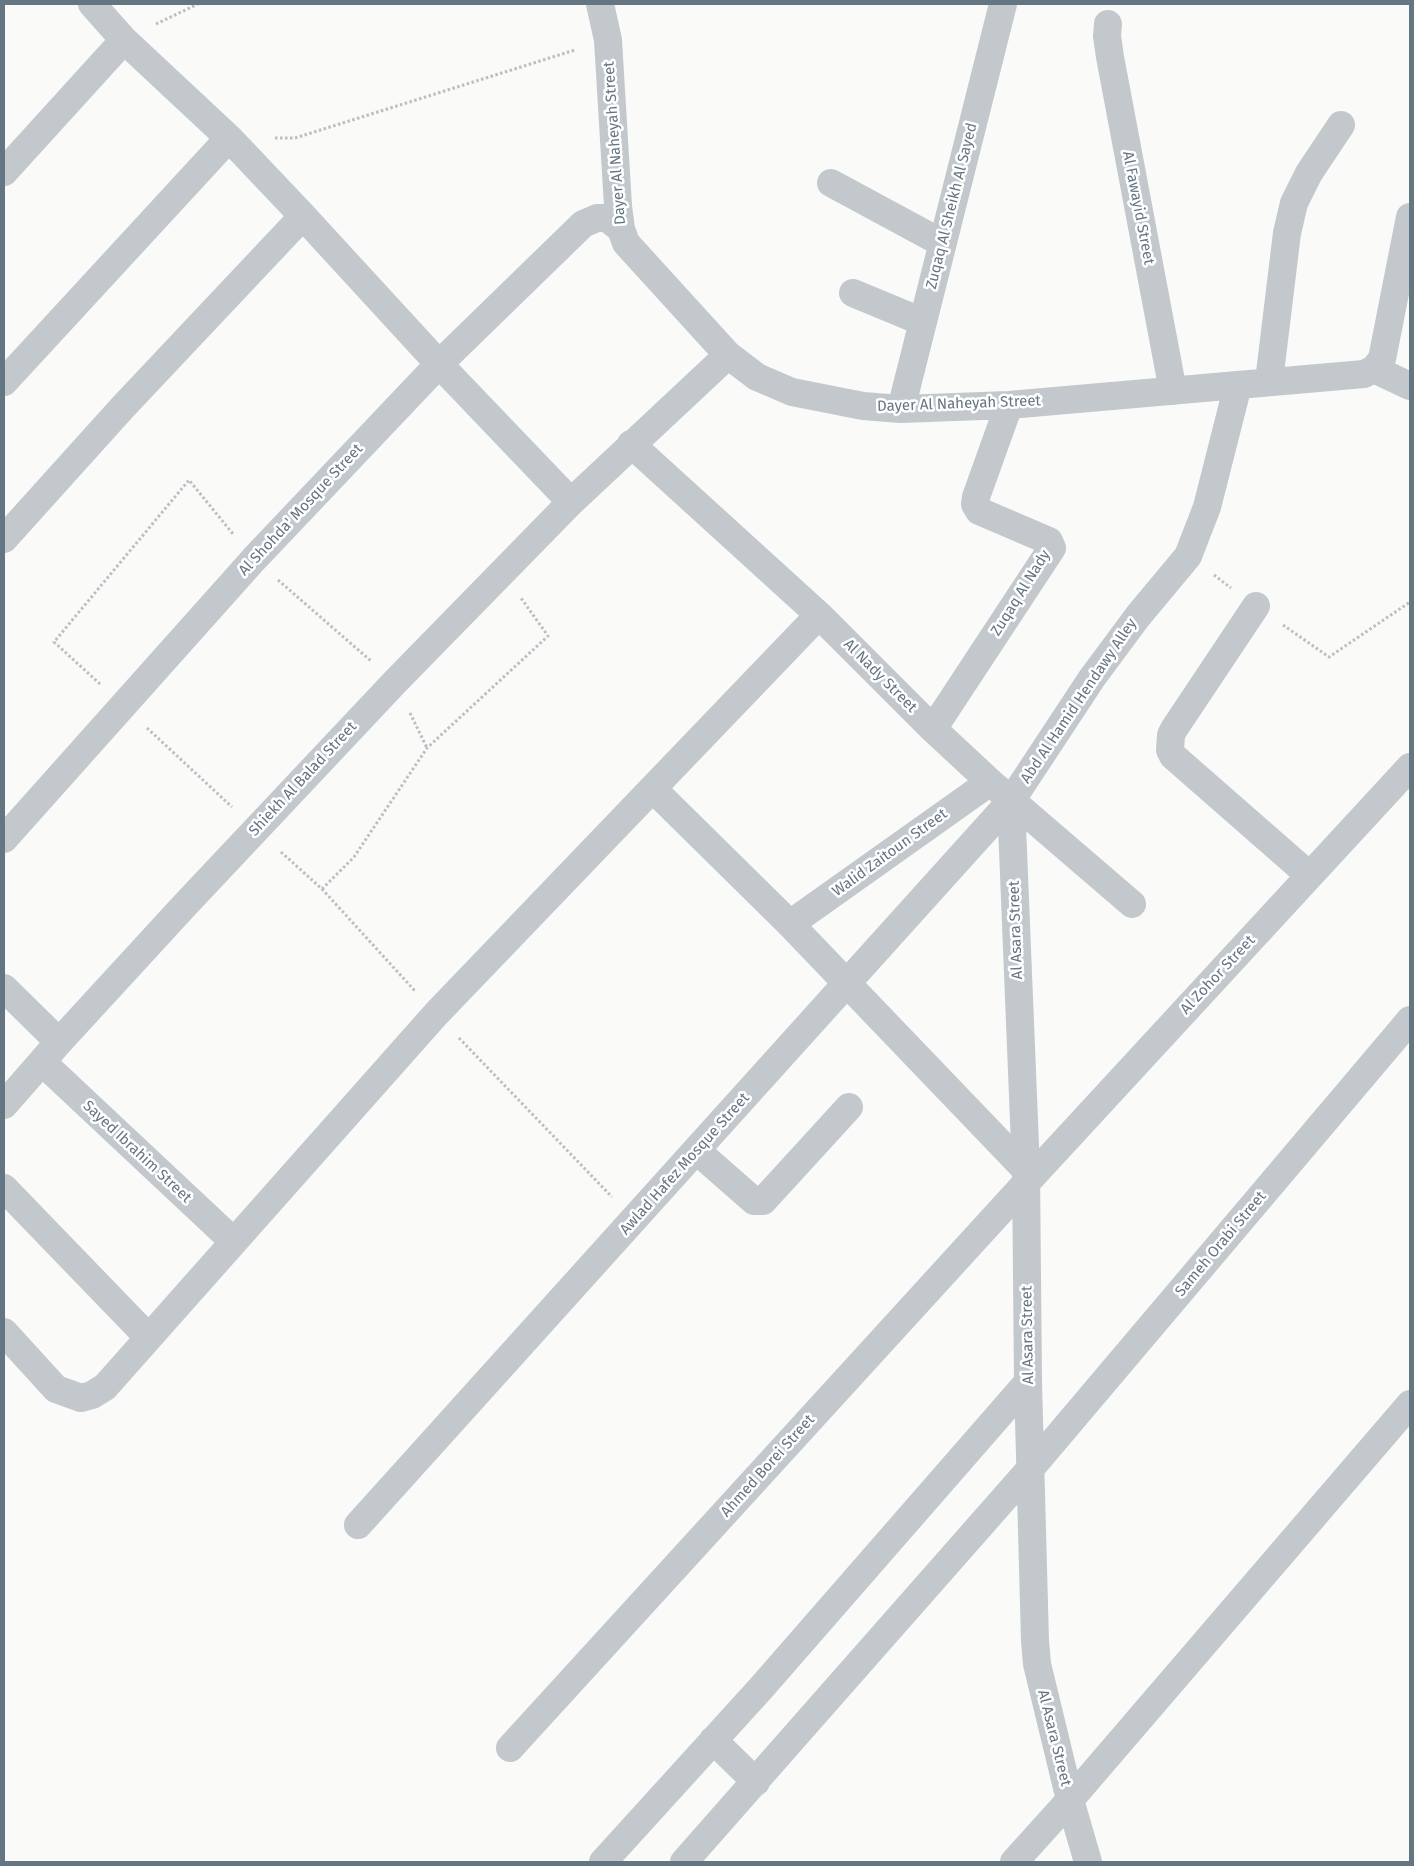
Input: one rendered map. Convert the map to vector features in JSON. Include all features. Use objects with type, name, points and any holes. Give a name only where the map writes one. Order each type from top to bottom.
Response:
[{"type":"street","points":[[92,4],[124,40],[229,138],[571,502]]},
{"type":"street","name":"Dayer Al Naheyah Street","points":[[600,4],[608,40],[620,229],[626,243],[728,355],[757,377],[792,392],[863,406],[901,409],[1010,405],[1269,381],[1349,377],[1364,374],[1374,369]]},
{"type":"street","name":"Zuqaq Al Sheikh Al Sayed","points":[[901,409],[1003,4]]},
{"type":"street","name":"Al Fawayid Street","points":[[1108,24],[1107,36],[1110,57],[1173,391]]},
{"type":"street","points":[[4,172],[124,40]]},
{"type":"street","points":[[1269,381],[1287,233],[1294,203],[1309,173],[1342,126]]},
{"type":"street","points":[[4,382],[229,138]]},
{"type":"street","points":[[831,183],[942,243]]},
{"type":"street","points":[[4,539],[122,408],[303,216]]},
{"type":"street","points":[[1410,217],[1386,344],[1382,359],[1374,369],[1410,386]]},
{"type":"street","name":"Al Shohda' Mosque Street","points":[[4,839],[254,559],[440,364],[583,224],[597,218],[607,218],[620,229]]},
{"type":"street","points":[[853,293],[924,322]]},
{"type":"street","name":"Shiekh Al Balad Street","points":[[4,1105],[50,1052],[394,682],[571,502],[728,355]]},
{"type":"street","name":"Abd Al Hamid Hendawy Alley","points":[[1011,802],[1092,678],[1138,616],[1188,556],[1207,507],[1238,385]]},
{"type":"street","name":"Zuqaq Al Nady","points":[[933,729],[1052,548],[1049,541],[978,511],[975,504],[1010,405]]},
{"type":"street","name":"Al Nady Street","points":[[631,444],[819,616],[933,729],[1011,802],[1132,904]]},
{"type":"street","points":[[1256,606],[1174,729],[1171,735],[1170,750],[1173,756],[1309,875]]},
{"type":"street","points":[[4,1332],[56,1389],[81,1398],[92,1395],[105,1386],[436,1014],[819,616]]},
{"type":"street","name":"Al Zohor Street","points":[[1026,1176],[1410,767]]},
{"type":"street","name":"Walid Zaitoun Street","points":[[790,924],[990,782]]},
{"type":"street","points":[[653,789],[848,984],[1026,1176]]},
{"type":"street","name":"Awlad Hafez Mosque Street","points":[[358,1525],[1011,802]]},
{"type":"street","name":"Al Asara Street","points":[[1011,802],[1026,1176],[1028,1382],[1035,1641],[1037,1664],[1070,1800],[1088,1862]]},
{"type":"street","name":"Sayed Ibrahim Street","points":[[4,988],[50,1052],[232,1242]]},
{"type":"street","name":"Sameh Orabi Street","points":[[684,1862],[1031,1468],[1410,1020]]},
{"type":"street","points":[[697,1151],[754,1200],[763,1201],[849,1107]]},
{"type":"street","name":"Ahmed Borei Street","points":[[510,1748],[1026,1176]]},
{"type":"street","points":[[4,1188],[148,1336]]},
{"type":"street","points":[[603,1862],[768,1680],[1028,1382]]},
{"type":"street","points":[[1014,1862],[1070,1800],[1410,1404]]},
{"type":"street","points":[[713,1740],[756,1782]]},
{"type":"path","points":[[124,40],[198,4]]},
{"type":"path","points":[[229,138],[295,138],[608,40]]},
{"type":"path","points":[[189,480],[254,559],[394,682]]},
{"type":"path","points":[[1188,556],[1329,657],[1410,602]]},
{"type":"path","points":[[322,890],[354,857],[427,748],[548,636],[502,571]]},
{"type":"path","points":[[256,829],[322,890],[436,1014],[634,1220]]}]
